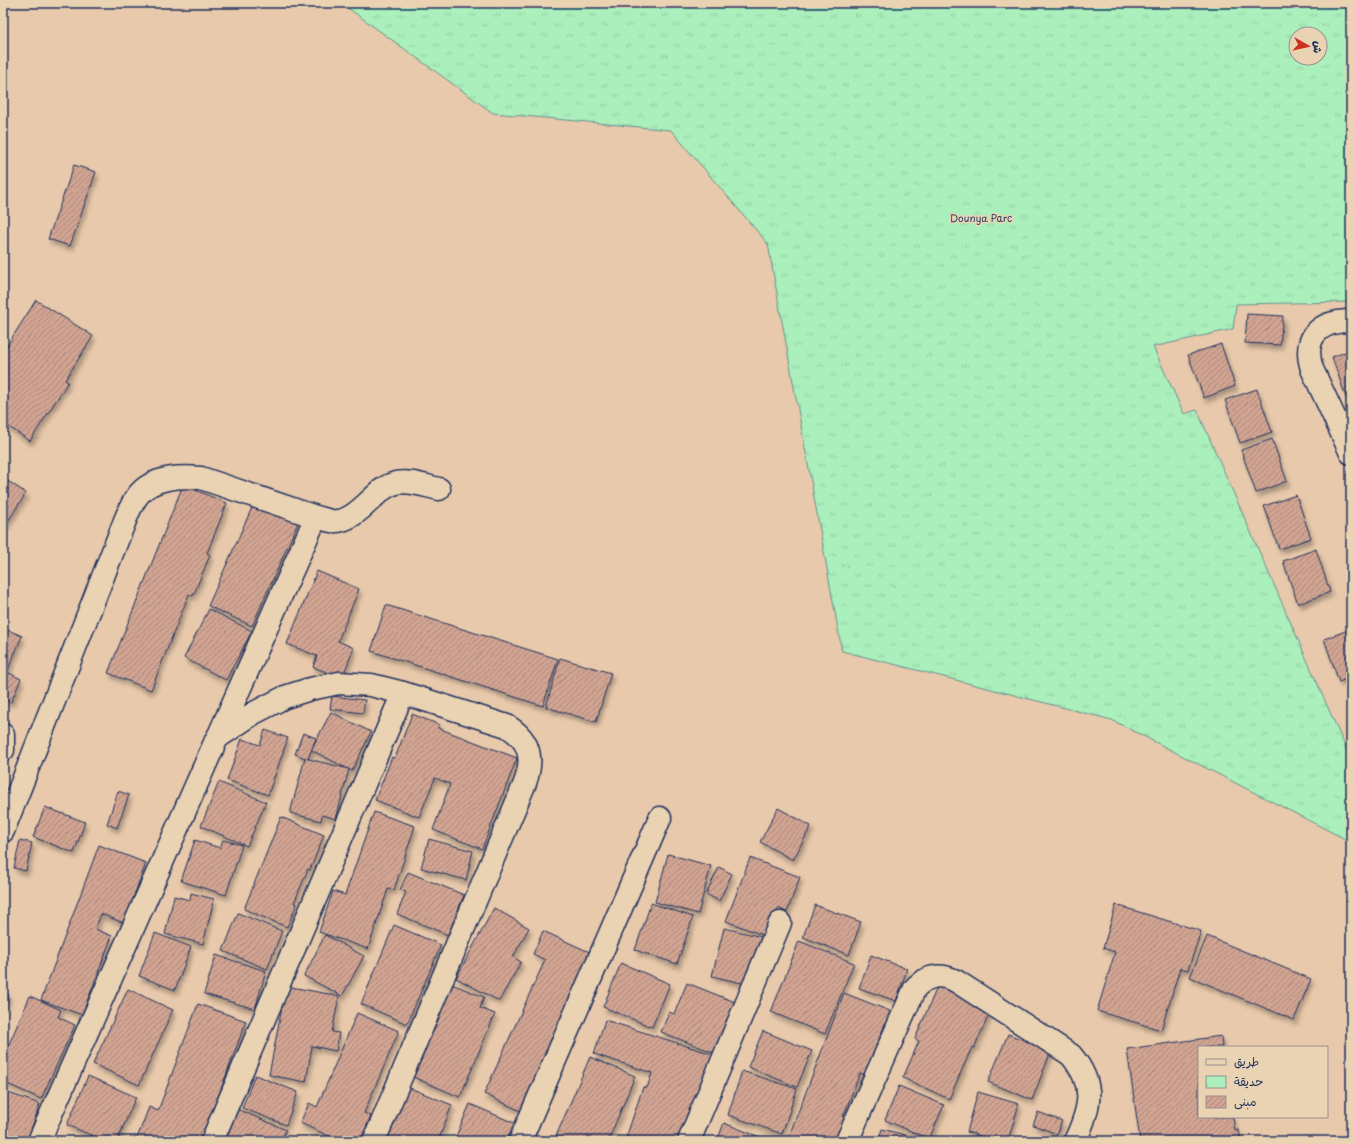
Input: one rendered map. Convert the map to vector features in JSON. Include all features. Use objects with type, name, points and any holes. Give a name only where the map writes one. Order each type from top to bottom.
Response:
[{"type":"street","points":[[1351,321],[1335,321],[1325,325],[1317,331],[1309,349],[1309,359],[1312,369],[1351,453]]},
{"type":"street","points":[[3,831],[124,523],[131,506],[139,494],[150,486],[166,479],[184,476],[201,478],[332,521],[350,517],[383,488],[394,483],[412,483],[439,489]]},
{"type":"street","points":[[39,1141],[316,517]]},
{"type":"street","points":[[217,738],[254,712],[285,697],[310,689],[339,683],[371,685],[402,693],[507,726],[517,732],[524,740],[528,750],[530,761],[526,783],[374,1141]]},
{"type":"street","points":[[212,1141],[402,693]]},
{"type":"street","points":[[3,735],[3,750]]},
{"type":"street","points":[[520,1141],[660,818]]},
{"type":"street","points":[[689,1141],[780,923]]},
{"type":"street","points":[[847,1141],[915,988],[922,981],[930,977],[939,976],[948,977],[956,981],[1071,1055],[1080,1066],[1087,1079],[1089,1093],[1088,1107],[1078,1140]]},
{"type":"green space","name":"Dounya Parc","points":[[341,3],[1351,3],[1351,302],[1236,304],[1233,329],[1153,347],[1184,414],[1197,410],[1351,760],[1351,842],[1112,720],[842,651],[768,244],[671,130],[493,113]]},
{"type":"building","points":[[74,165],[96,172],[70,246],[48,239]]},
{"type":"building","points":[[36,300],[93,336],[65,380],[68,382],[30,441],[3,423],[3,352]]},
{"type":"building","points":[[1247,314],[1283,316],[1280,345],[1245,343]]},
{"type":"building","points":[[1221,344],[1235,386],[1204,398],[1188,355]]},
{"type":"building","points":[[1351,350],[1351,398],[1347,400],[1332,357]]},
{"type":"building","points":[[1257,389],[1272,432],[1240,443],[1225,400]]},
{"type":"building","points":[[1272,439],[1287,481],[1256,493],[1241,450]]},
{"type":"building","points":[[3,478],[26,493],[3,529]]},
{"type":"building","points":[[183,485],[227,503],[207,553],[210,555],[193,596],[189,594],[151,690],[108,673]]},
{"type":"building","points":[[1296,495],[1311,538],[1279,549],[1264,506]]},
{"type":"building","points":[[254,503],[298,523],[252,626],[208,606]]},
{"type":"building","points":[[1316,549],[1330,592],[1298,604],[1283,561]]},
{"type":"building","points":[[317,571],[359,589],[338,641],[354,648],[342,678],[313,667],[317,656],[287,644]]},
{"type":"building","points":[[386,605],[558,659],[543,706],[371,651]]},
{"type":"building","points":[[209,609],[252,631],[226,680],[184,658]]},
{"type":"building","points":[[3,628],[22,636],[7,672],[21,679],[11,702],[3,699]]},
{"type":"building","points":[[1351,629],[1351,677],[1339,682],[1324,639]]},
{"type":"building","points":[[560,658],[611,673],[596,722],[546,707]]},
{"type":"building","points":[[332,696],[365,700],[363,713],[330,709]]},
{"type":"building","points":[[331,712],[371,732],[352,771],[311,750]]},
{"type":"building","points":[[412,714],[440,725],[438,728],[517,758],[482,849],[433,830],[450,784],[435,778],[419,817],[375,800],[392,757],[395,758]]},
{"type":"building","points":[[265,730],[288,738],[268,795],[227,780],[242,739],[260,745]]},
{"type":"building","points":[[303,733],[316,738],[308,759],[295,754]]},
{"type":"building","points":[[305,758],[349,769],[336,819],[322,815],[321,821],[290,813]]},
{"type":"building","points":[[219,782],[266,802],[247,846],[201,826]]},
{"type":"building","points":[[118,791],[129,795],[117,828],[107,824]]},
{"type":"building","points":[[45,807],[85,822],[74,853],[33,837]]},
{"type":"building","points":[[778,808],[811,826],[793,860],[760,842]]},
{"type":"building","points":[[374,812],[415,826],[394,890],[388,889],[368,949],[319,932],[333,891],[345,895]]},
{"type":"building","points":[[281,817],[324,835],[310,870],[308,869],[294,903],[297,904],[287,927],[244,909]]},
{"type":"building","points":[[429,839],[473,851],[466,880],[421,868]]},
{"type":"building","points":[[20,840],[32,843],[26,871],[14,868]]},
{"type":"building","points":[[195,840],[220,848],[223,840],[242,845],[226,895],[181,881]]},
{"type":"building","points":[[99,845],[146,863],[124,923],[101,914],[95,929],[112,936],[82,1015],[41,1000]]},
{"type":"building","points":[[668,854],[711,866],[698,914],[655,902]]},
{"type":"building","points":[[750,858],[800,877],[787,912],[778,908],[768,937],[726,921]]},
{"type":"building","points":[[719,867],[732,874],[719,901],[706,894]]},
{"type":"building","points":[[408,872],[464,895],[448,935],[397,914],[406,892],[400,890]]},
{"type":"building","points":[[191,893],[214,899],[203,944],[165,934],[174,896],[190,900]]},
{"type":"building","points":[[651,903],[693,917],[677,964],[635,950]]},
{"type":"building","points":[[815,905],[861,922],[849,955],[803,937]]},
{"type":"building","points":[[1116,905],[1201,931],[1188,970],[1180,968],[1161,1030],[1097,1011],[1115,952],[1103,948]]},
{"type":"building","points":[[494,908],[529,928],[513,957],[521,962],[499,1001],[456,978]]},
{"type":"building","points":[[238,913],[282,931],[267,969],[223,951]]},
{"type":"building","points":[[394,925],[441,945],[407,1024],[361,1004]]},
{"type":"building","points":[[724,928],[762,937],[750,985],[712,976]]},
{"type":"building","points":[[543,931],[596,955],[523,1112],[484,1094],[545,960],[533,954]]},
{"type":"building","points":[[155,933],[191,947],[175,990],[139,976]]},
{"type":"building","points":[[325,935],[364,956],[342,996],[304,976]]},
{"type":"building","points":[[1207,936],[1311,979],[1294,1020],[1190,977]]},
{"type":"building","points":[[799,941],[854,963],[825,1034],[771,1012]]},
{"type":"building","points":[[216,955],[266,971],[255,1009],[204,994]]},
{"type":"building","points":[[871,955],[907,969],[896,1001],[859,988]]},
{"type":"building","points":[[621,963],[670,984],[652,1027],[603,1007]]},
{"type":"building","points":[[687,983],[740,1004],[720,1055],[661,1032],[669,1012],[674,1014]]},
{"type":"building","points":[[452,984],[484,997],[480,1008],[495,1014],[460,1097],[413,1077]]},
{"type":"building","points":[[938,985],[992,1008],[974,1048],[972,1047],[949,1099],[903,1078],[919,1041],[915,1039]]},
{"type":"building","points":[[286,986],[339,996],[332,1032],[339,1033],[336,1051],[312,1046],[306,1082],[269,1075]]},
{"type":"building","points":[[128,989],[173,1010],[139,1085],[93,1064]]},
{"type":"building","points":[[3,992],[9,995],[3,1008]]},
{"type":"building","points":[[844,993],[890,1011],[865,1075],[860,1073],[843,1117],[848,1119],[839,1141],[787,1141]]},
{"type":"building","points":[[30,996],[61,1010],[58,1017],[75,1025],[41,1099],[3,1082],[3,1058]]},
{"type":"building","points":[[198,1004],[246,1021],[202,1141],[136,1141],[149,1107],[158,1111]]},
{"type":"building","points":[[357,1013],[399,1031],[364,1113],[371,1116],[360,1141],[340,1141],[300,1123],[309,1103],[317,1107]]},
{"type":"building","points":[[605,1020],[715,1055],[679,1141],[625,1141],[643,1087],[647,1088],[652,1073],[594,1054]]},
{"type":"building","points":[[763,1031],[812,1051],[797,1087],[748,1067]]},
{"type":"building","points":[[1008,1034],[1051,1051],[1032,1100],[988,1082]]},
{"type":"building","points":[[1221,1036],[1222,1046],[1198,1046],[1198,1118],[1233,1118],[1235,1131],[1239,1130],[1241,1141],[1140,1141],[1127,1049]]},
{"type":"building","points":[[590,1057],[635,1076],[609,1139],[613,1141],[554,1141]]},
{"type":"building","points":[[742,1071],[797,1089],[782,1134],[728,1115]]},
{"type":"building","points":[[255,1075],[298,1092],[286,1125],[242,1108]]},
{"type":"building","points":[[88,1076],[136,1097],[117,1141],[105,1141],[67,1125]]},
{"type":"building","points":[[405,1086],[452,1105],[438,1141],[382,1141]]},
{"type":"building","points":[[899,1086],[944,1105],[929,1139],[885,1120]]},
{"type":"building","points":[[3,1091],[40,1104],[27,1141],[3,1141]]},
{"type":"building","points":[[978,1092],[1019,1104],[1008,1141],[998,1141],[967,1132]]},
{"type":"building","points":[[470,1104],[521,1126],[515,1141],[454,1141]]},
{"type":"building","points":[[235,1108],[286,1130],[281,1141],[220,1141]]},
{"type":"building","points":[[1038,1112],[1062,1121],[1057,1134],[1033,1125]]},
{"type":"building","points":[[724,1123],[770,1141],[717,1141]]},
{"type":"building","points":[[882,1129],[929,1141],[878,1141]]}]
